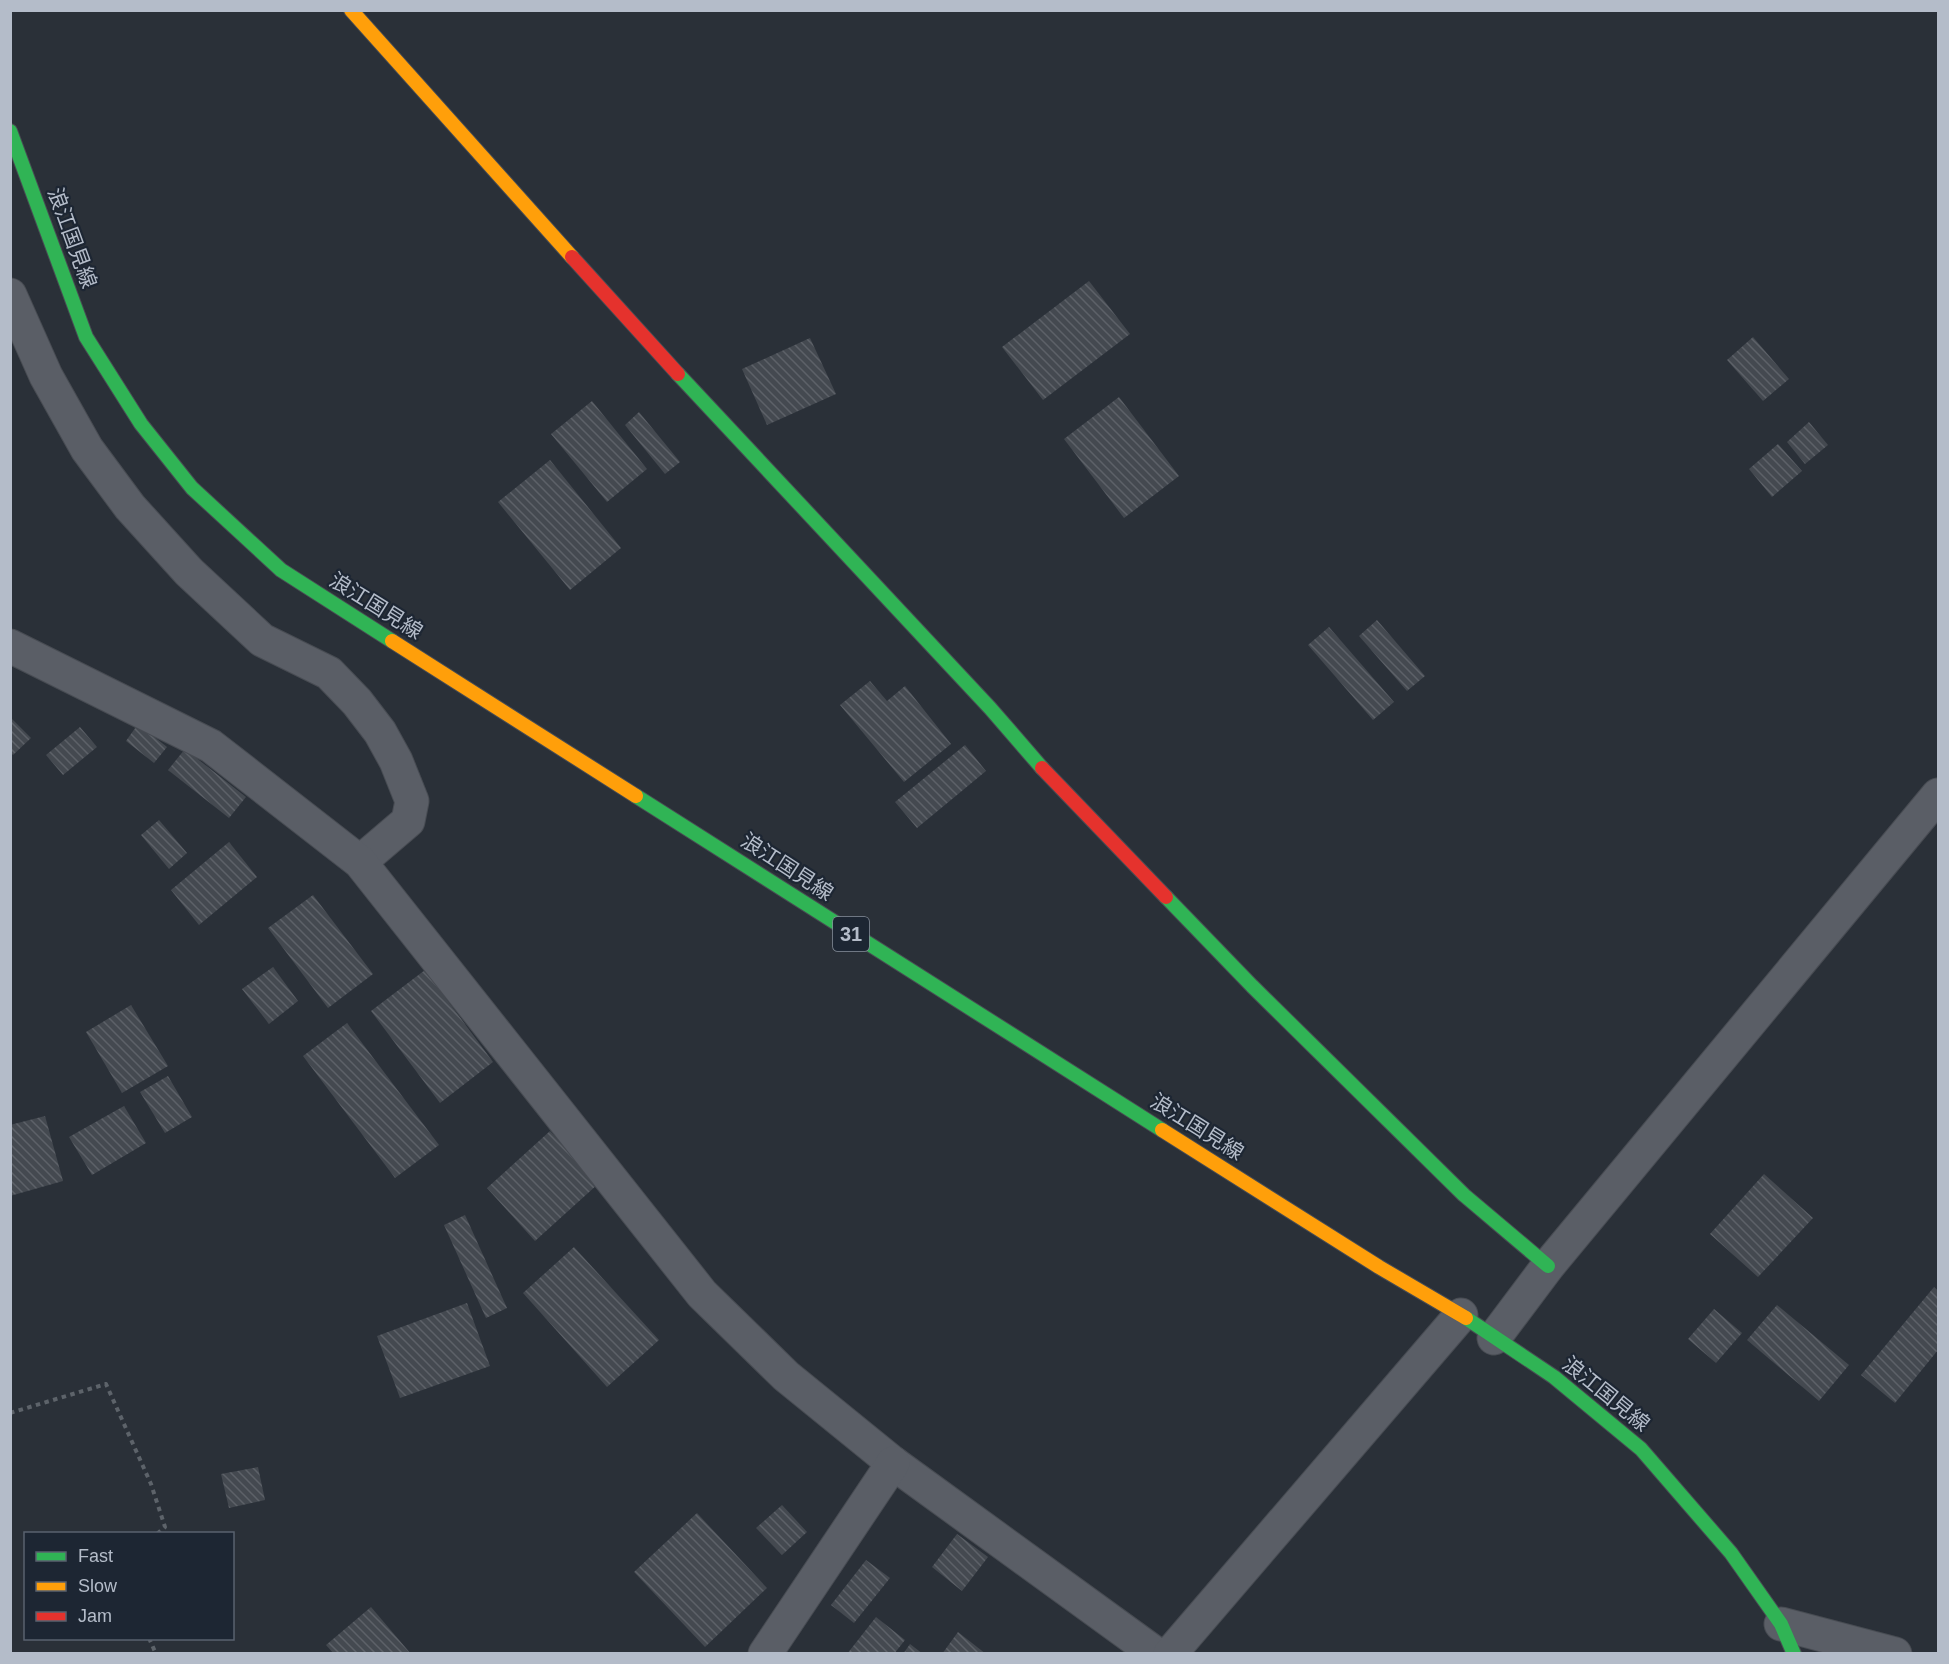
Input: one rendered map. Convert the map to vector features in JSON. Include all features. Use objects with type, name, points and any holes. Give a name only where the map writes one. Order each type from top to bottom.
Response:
[{"type":"main road","points":[[351,10],[648,342],[990,708],[1058,786],[1252,986],[1456,1187],[1548,1266]]},
{"type":"main road","name":"浪江国見線","points":[[10,131],[86,337],[141,424],[192,488],[281,570],[1379,1267],[1461,1315],[1554,1377],[1641,1449],[1731,1553],[1788,1639]]},
{"type":"street","points":[[10,295],[46,376],[87,449],[130,507],[189,573],[262,640],[329,673],[357,702],[380,732],[396,761],[412,801],[408,821],[360,862]]},
{"type":"street","points":[[10,646],[211,746],[360,862],[702,1294],[786,1376],[892,1462],[1156,1653]]},
{"type":"street","points":[[1494,1338],[1548,1266],[1938,795]]},
{"type":"street","points":[[1170,1653],[1461,1315]]},
{"type":"street","points":[[765,1653],[892,1462]]},
{"type":"street","points":[[1788,1639],[1895,1653]]},
{"type":"path","points":[[10,1413],[106,1384],[151,1484],[165,1527],[158,1532]]},
{"type":"building","points":[[1089,281],[1130,334],[1043,400],[1002,347]]},
{"type":"building","points":[[1753,337],[1789,379],[1763,401],[1727,360]]},
{"type":"building","points":[[810,338],[836,394],[767,425],[742,369]]},
{"type":"building","points":[[1119,397],[1179,476],[1124,518],[1064,439]]},
{"type":"building","points":[[592,401],[647,469],[607,502],[551,434]]},
{"type":"building","points":[[639,412],[680,462],[665,474],[625,425]]},
{"type":"building","points":[[1809,422],[1828,445],[1805,464],[1787,442]]},
{"type":"building","points":[[1778,444],[1802,471],[1772,497],[1749,469]]},
{"type":"building","points":[[550,460],[621,548],[570,590],[498,502]]},
{"type":"building","points":[[1377,620],[1425,676],[1407,691],[1359,636]]},
{"type":"building","points":[[1329,627],[1394,702],[1373,720],[1308,645]]},
{"type":"building","points":[[870,681],[887,701],[905,686],[951,744],[904,782],[840,705]]},
{"type":"building","points":[[10,717],[31,738],[13,755],[10,752]]},
{"type":"building","points":[[138,724],[167,747],[154,763],[126,741]]},
{"type":"building","points":[[80,727],[97,747],[63,775],[46,755]]},
{"type":"building","points":[[965,745],[986,771],[917,828],[895,802]]},
{"type":"building","points":[[185,749],[246,797],[229,818],[168,770]]},
{"type":"building","points":[[159,820],[187,853],[169,869],[141,835]]},
{"type":"building","points":[[229,842],[257,877],[199,925],[171,890]]},
{"type":"building","points":[[313,895],[373,974],[328,1008],[268,928]]},
{"type":"building","points":[[273,967],[298,1001],[269,1024],[242,989]]},
{"type":"building","points":[[425,970],[493,1062],[440,1103],[371,1011]]},
{"type":"building","points":[[131,1005],[168,1066],[122,1093],[86,1032]]},
{"type":"building","points":[[347,1023],[439,1145],[395,1178],[303,1056]]},
{"type":"building","points":[[168,1076],[192,1117],[165,1133],[140,1092]]},
{"type":"building","points":[[124,1106],[146,1143],[92,1175],[69,1137]]},
{"type":"building","points":[[45,1116],[63,1181],[10,1196],[10,1125]]},
{"type":"building","points":[[550,1131],[598,1184],[535,1241],[487,1188]]},
{"type":"building","points":[[1764,1174],[1813,1218],[1758,1277],[1710,1234]]},
{"type":"building","points":[[465,1215],[507,1308],[486,1318],[444,1225]]},
{"type":"building","points":[[574,1247],[659,1340],[607,1387],[523,1293]]},
{"type":"building","points":[[1934,1287],[1938,1291],[1938,1350],[1895,1403],[1861,1375]]},
{"type":"building","points":[[467,1303],[490,1366],[400,1398],[377,1336]]},
{"type":"building","points":[[1777,1305],[1849,1365],[1819,1401],[1747,1340]]},
{"type":"building","points":[[1714,1309],[1742,1333],[1716,1363],[1688,1339]]},
{"type":"building","points":[[258,1467],[265,1500],[229,1508],[221,1474]]},
{"type":"building","points":[[782,1505],[807,1532],[782,1555],[756,1528]]},
{"type":"building","points":[[697,1513],[767,1588],[705,1647],[634,1572]]},
{"type":"building","points":[[957,1534],[988,1557],[962,1591],[932,1567]]},
{"type":"building","points":[[866,1560],[890,1578],[854,1623],[831,1605]]},
{"type":"building","points":[[371,1607],[411,1654],[334,1654],[326,1645]]},
{"type":"building","points":[[876,1617],[905,1640],[894,1654],[847,1654]]},
{"type":"building","points":[[958,1632],[986,1654],[942,1654]]},
{"type":"building","points":[[910,1644],[923,1654],[903,1654]]},
{"type":"traffic: fast","points":[[10,131],[86,337],[141,424],[192,488],[281,570],[392,641]]},
{"type":"traffic: fast","points":[[678,374],[990,708],[1042,768]]},
{"type":"traffic: fast","points":[[636,796],[1162,1130]]},
{"type":"traffic: fast","points":[[1166,897],[1252,986],[1464,1195],[1548,1266]]},
{"type":"traffic: fast","points":[[1466,1318],[1554,1377],[1641,1449],[1731,1553],[1781,1624],[1794,1654]]},
{"type":"traffic: slow","points":[[351,10],[572,257]]},
{"type":"traffic: slow","points":[[392,641],[636,796]]},
{"type":"traffic: slow","points":[[1162,1130],[1379,1267],[1466,1318]]},
{"type":"traffic: jam","points":[[572,257],[678,374]]},
{"type":"traffic: jam","points":[[1042,768],[1166,897]]}]
